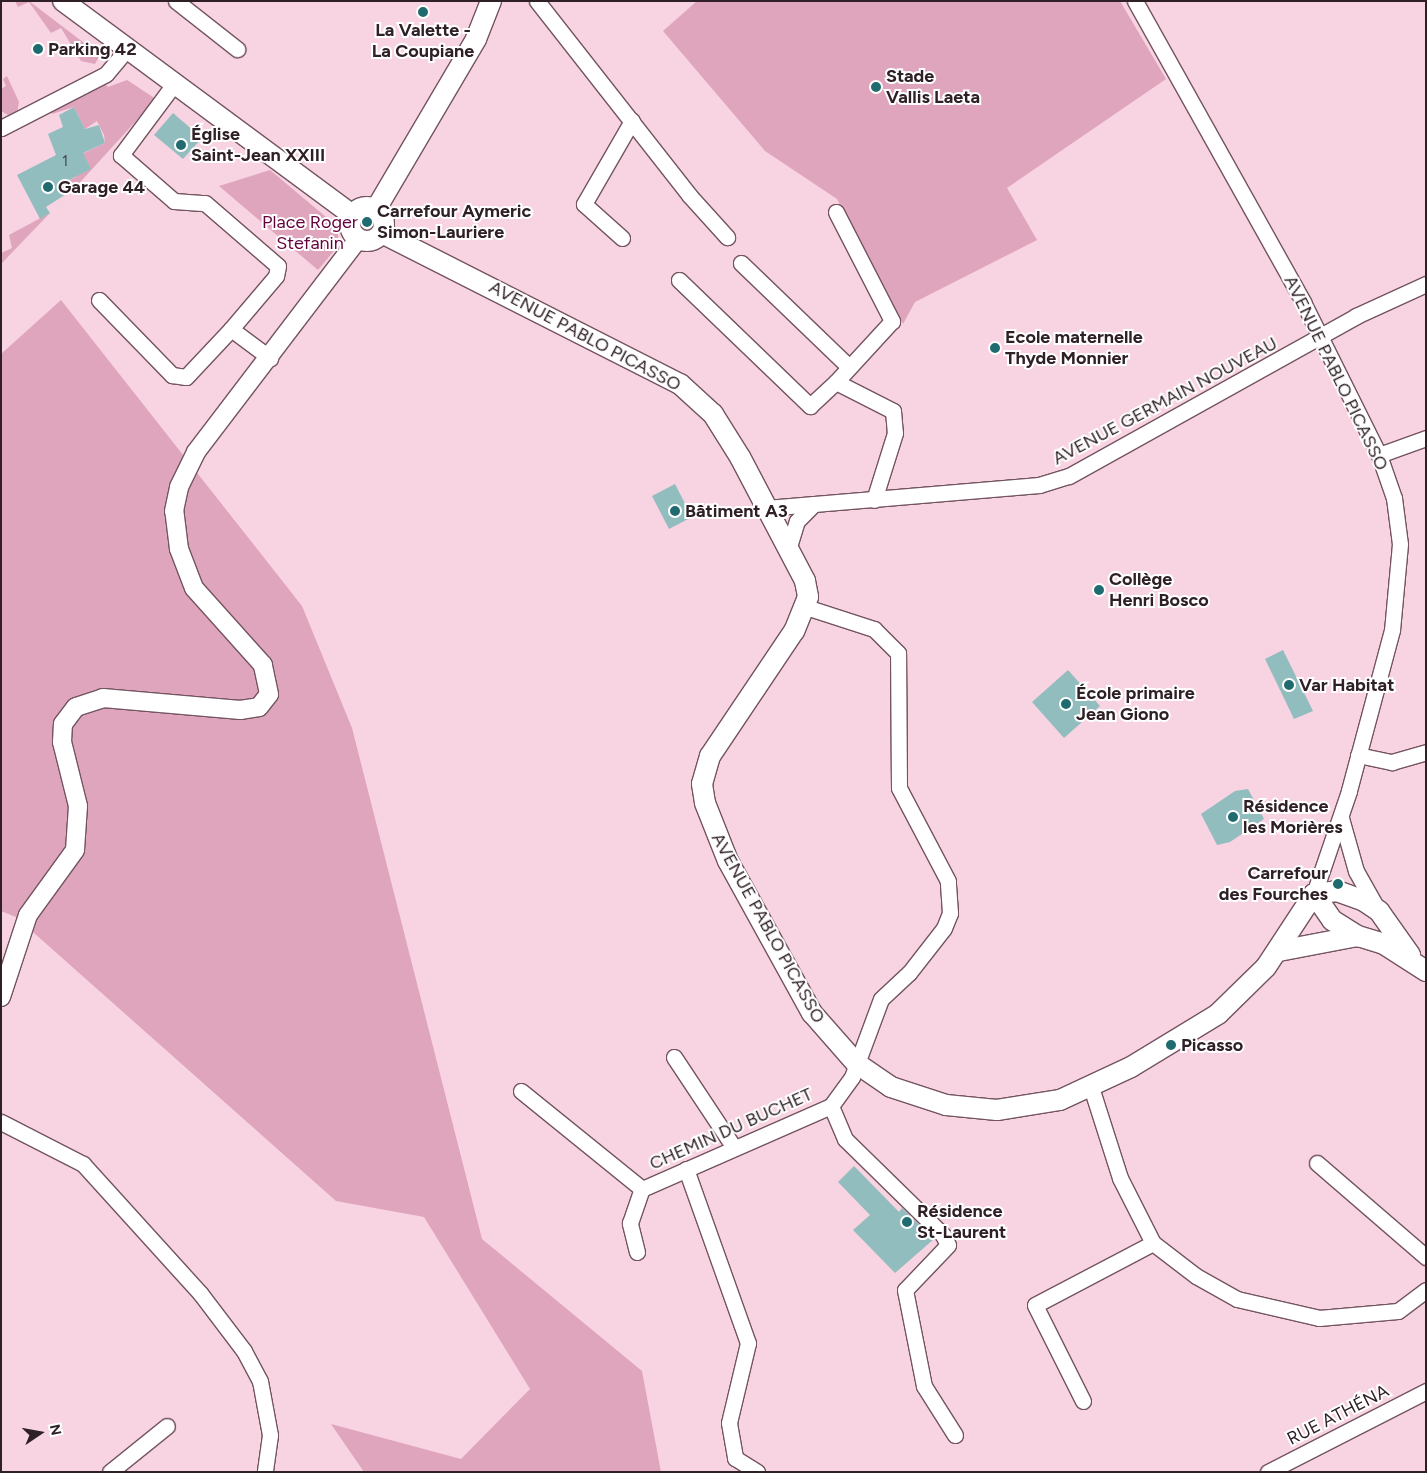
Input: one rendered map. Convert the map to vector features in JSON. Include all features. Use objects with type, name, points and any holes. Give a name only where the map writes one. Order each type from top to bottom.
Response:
[{"type":"main road","points":[[63,1],[352,215]]},
{"type":"main road","points":[[376,208],[476,39],[491,1]]},
{"type":"main road","points":[[366,206],[376,208],[384,218],[382,233],[370,241],[358,239],[351,231],[352,215],[366,206]]},
{"type":"main road","name":"AVENUE PABLO PICASSO","points":[[382,233],[680,384],[727,435],[805,582],[806,607],[710,756],[702,784],[718,841],[794,982],[824,1032],[856,1063],[919,1098],[980,1110],[1028,1108],[1091,1087],[1197,1030],[1237,999],[1279,950],[1314,894]]},
{"type":"main road","points":[[1314,894],[1347,893],[1378,911],[1420,966]]},
{"type":"main road","points":[[1314,894],[1332,920],[1358,936],[1384,944],[1420,966]]},
{"type":"main road","points":[[1279,950],[1358,936]]},
{"type":"street","points":[[176,1],[236,50]]},
{"type":"street","points":[[537,1],[632,122],[727,237]]},
{"type":"street","name":"AVENUE PABLO PICASSO","points":[[1136,1],[1321,337],[1379,455],[1394,498],[1400,544],[1392,630],[1340,817],[1314,894]]},
{"type":"street","points":[[1,128],[106,74],[127,49]]},
{"type":"street","points":[[99,300],[172,375],[186,377],[231,329],[276,276],[278,266],[205,203],[174,201],[121,155],[174,84]]},
{"type":"street","points":[[622,238],[584,204],[632,122]]},
{"type":"street","points":[[679,280],[810,406],[836,382],[892,321],[836,212]]},
{"type":"street","points":[[1,997],[28,916],[75,850],[78,806],[62,742],[63,724],[76,707],[103,698],[251,710],[264,704],[270,694],[263,665],[194,588],[179,550],[174,511],[179,487],[196,452],[270,358],[358,239]]},
{"type":"street","points":[[741,263],[850,367]]},
{"type":"street","name":"AVENUE GERMAIN NOUVEAU","points":[[766,508],[1039,485],[1069,476],[1321,337],[1426,284]]},
{"type":"street","points":[[231,329],[270,358]]},
{"type":"street","points":[[836,382],[893,411],[895,433],[874,500]]},
{"type":"street","points":[[1379,455],[1426,438]]},
{"type":"street","points":[[788,550],[797,521],[814,504]]},
{"type":"street","name":"CHEMIN DU BUCHET","points":[[521,1091],[642,1189],[733,1146],[831,1106],[852,1077],[881,999],[909,973],[944,928],[951,897],[948,881],[899,788],[898,653],[874,629],[806,607]]},
{"type":"street","points":[[1358,755],[1392,762],[1426,752]]},
{"type":"street","points":[[1340,817],[1356,870],[1378,911]]},
{"type":"street","points":[[674,1057],[733,1146]]},
{"type":"street","points":[[1091,1087],[1120,1178],[1153,1243],[1237,1299],[1281,1312],[1319,1318],[1362,1317],[1398,1311],[1426,1290]]},
{"type":"street","points":[[831,1106],[845,1139],[943,1235],[948,1245],[905,1290],[924,1386],[955,1436]]},
{"type":"street","points":[[1,1122],[82,1164],[200,1294],[244,1351],[260,1381],[270,1435],[265,1472]]},
{"type":"street","points":[[1317,1163],[1426,1257]]},
{"type":"street","points":[[686,1169],[748,1343],[729,1423],[735,1458],[757,1472]]},
{"type":"street","points":[[637,1252],[630,1223],[642,1189]]},
{"type":"street","points":[[1083,1401],[1035,1304],[1153,1243]]},
{"type":"street","name":"RUE ATHÉNA","points":[[1268,1472],[1426,1391]]},
{"type":"street","points":[[110,1472],[167,1426]]},
{"type":"green space","points":[[15,1],[29,1],[100,55],[95,64],[81,61],[61,28],[51,33],[29,2],[18,7]]},
{"type":"green space","points":[[697,1],[1120,1],[1166,79],[1007,188],[1037,240],[915,302],[903,324],[837,199],[765,151],[663,31]]},
{"type":"green space","points":[[7,76],[19,102],[17,113],[10,116],[1,111],[1,89],[6,86],[3,79]]},
{"type":"green space","points":[[127,80],[156,99],[74,189],[69,180],[76,177],[81,149],[84,153],[105,143],[104,135],[97,121],[85,129],[74,107],[52,114],[50,110],[104,83],[108,87]]},
{"type":"green space","name":"Place Roger Stefanin","points":[[270,170],[338,227],[338,246],[318,270],[219,186]]},
{"type":"green space","points":[[50,213],[1,264],[1,253],[12,248],[9,235]]},
{"type":"green space","points":[[61,300],[302,606],[352,728],[482,1239],[642,1371],[661,1472],[364,1472],[331,1424],[461,1459],[530,1389],[424,1217],[336,1201],[16,917],[1,911],[1,354]]},
{"type":"building","points":[[74,107],[85,129],[99,125],[105,143],[83,153],[91,169],[69,180],[74,189],[46,207],[50,213],[40,219],[17,175],[56,155],[48,134],[63,127],[59,115]]},
{"type":"building","name":"Église Saint-Jean XXIII","points":[[173,113],[202,138],[183,159],[154,135]]},
{"type":"building","name":"Bâtiment A3","points":[[675,484],[692,517],[669,529],[652,496]]},
{"type":"building","name":"Var Habitat","points":[[1283,650],[1313,711],[1294,719],[1265,659]]},
{"type":"building","name":"École primaire Jean Giono","points":[[1068,670],[1100,706],[1064,738],[1032,702]]},
{"type":"building","name":"Résidence les Morières","points":[[1248,789],[1264,819],[1230,842],[1217,845],[1201,814],[1235,791]]},
{"type":"building","name":"Résidence St-Laurent","points":[[854,1166],[899,1212],[902,1208],[934,1239],[895,1273],[853,1230],[870,1215],[838,1182]]},
{"type":"place","name":"La Valette - La Coupiane","points":[[423,12]]},
{"type":"place","name":"Parking 42","points":[[38,49]]},
{"type":"place","name":"Stade Vallis Laeta","points":[[876,87]]},
{"type":"place","name":"Église Saint-Jean XXIII","points":[[181,145]]},
{"type":"place","name":"Garage 44","points":[[48,187]]},
{"type":"place","name":"Carrefour Aymeric Simon-Lauriere","points":[[367,222]]},
{"type":"place","name":"Ecole maternelle Thyde Monnier","points":[[995,348]]},
{"type":"place","name":"Bâtiment A3","points":[[675,511]]},
{"type":"place","name":"Collège Henri Bosco","points":[[1099,590]]},
{"type":"place","name":"Var Habitat","points":[[1289,685]]},
{"type":"place","name":"École primaire Jean Giono","points":[[1066,704]]},
{"type":"place","name":"Résidence les Morières","points":[[1233,817]]},
{"type":"place","name":"Carrefour des Fourches","points":[[1338,884]]},
{"type":"place","name":"Picasso","points":[[1171,1045]]},
{"type":"place","name":"Résidence St-Laurent","points":[[907,1222]]}]
